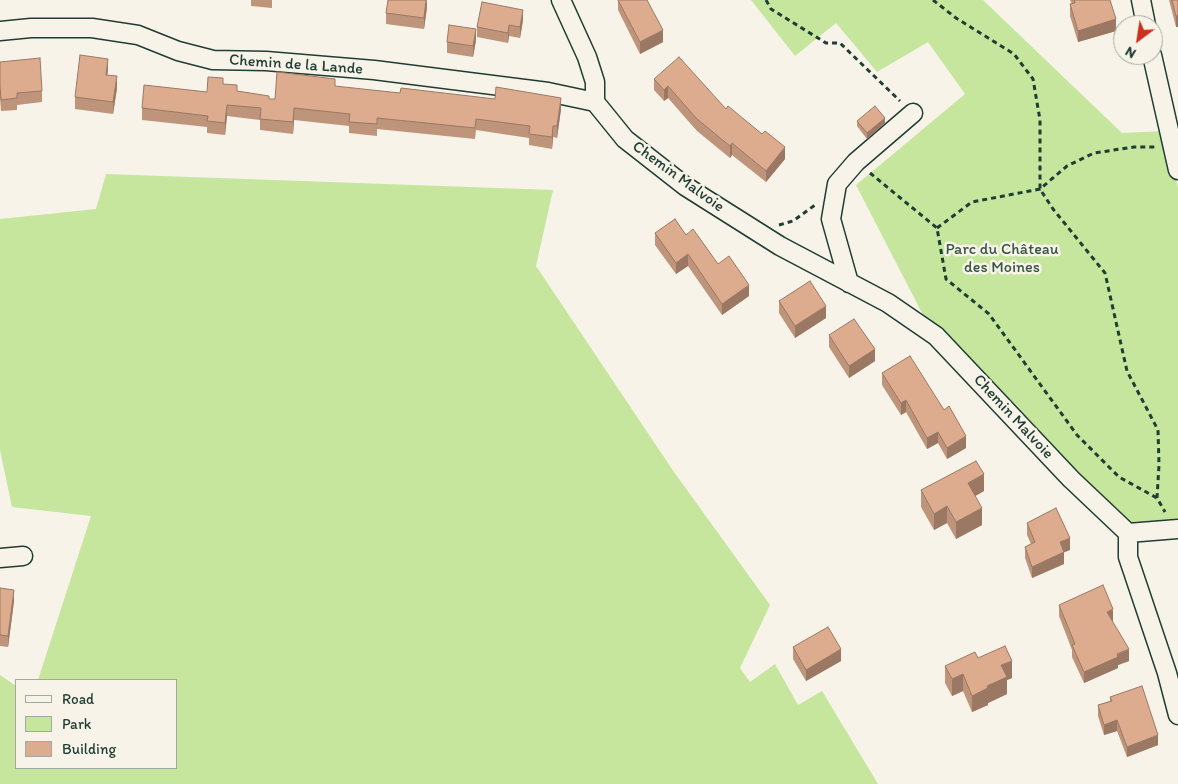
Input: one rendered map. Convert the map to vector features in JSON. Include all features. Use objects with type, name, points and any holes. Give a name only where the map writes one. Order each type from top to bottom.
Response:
[{"type":"street","points":[[561,0],[587,57],[595,82],[595,102]]},
{"type":"street","points":[[1141,0],[1144,15]]},
{"type":"street","name":"Chemin de la Lande","points":[[0,31],[32,28],[92,28],[138,35],[178,51],[213,60],[266,61],[374,70],[548,92],[595,102]]},
{"type":"street","points":[[1154,65],[1178,170]]},
{"type":"street","name":"Chemin Malvoie","points":[[595,102],[625,139],[686,186],[780,246],[888,303],[936,336],[1071,480],[1128,533]]},
{"type":"street","points":[[849,283],[831,219],[837,184],[856,162],[913,113]]},
{"type":"street","points":[[1178,529],[1128,533],[1128,557],[1167,673],[1178,715]]},
{"type":"street","points":[[0,558],[23,556]]},
{"type":"path","points":[[766,0],[771,9],[818,39],[826,43],[840,43],[913,113]]},
{"type":"path","points":[[856,162],[937,228],[946,279],[989,314],[1077,434],[1119,477],[1157,498],[1159,466],[1158,430],[1127,371],[1105,273],[1053,209],[1040,189],[1040,120],[1033,79],[1014,54],[956,18],[933,0]]},
{"type":"path","points":[[937,228],[972,202],[1040,189],[1068,166],[1094,153],[1134,147],[1172,147]]},
{"type":"path","points":[[758,232],[793,220],[822,200],[837,184]]},
{"type":"green space","name":"Parc du Château des Moines","points":[[751,0],[983,0],[1122,133],[1165,131],[1178,188],[1178,518],[1130,526],[923,315],[856,185],[965,94],[928,42],[877,72],[836,23],[795,56]]},
{"type":"green space","points":[[106,174],[553,190],[536,266],[674,472],[770,605],[740,668],[750,682],[775,664],[798,705],[822,691],[878,784],[0,784],[0,675],[15,685],[15,769],[178,769],[178,679],[38,679],[91,516],[12,507],[0,450],[0,219],[96,209]]},
{"type":"building","points":[[388,0],[426,0],[424,18],[386,13]]},
{"type":"building","points":[[618,0],[647,0],[663,30],[640,42]]},
{"type":"building","points":[[1074,0],[1110,0],[1115,15],[1113,15],[1113,20],[1078,31],[1070,4],[1075,3]]},
{"type":"building","points":[[1172,0],[1178,0],[1178,15],[1176,16]]},
{"type":"building","points":[[482,2],[523,10],[520,27],[509,25],[508,33],[477,27]]},
{"type":"building","points":[[449,25],[476,29],[473,46],[447,42]]},
{"type":"building","points":[[80,55],[108,59],[106,75],[117,76],[113,102],[75,97]]},
{"type":"building","points":[[679,57],[726,109],[728,106],[762,134],[765,131],[785,147],[766,171],[732,143],[730,146],[697,119],[668,86],[664,90],[654,79]]},
{"type":"building","points":[[40,58],[42,91],[17,93],[17,98],[1,100],[0,62]]},
{"type":"building","points":[[277,72],[335,79],[335,86],[400,93],[401,88],[495,99],[496,87],[561,98],[557,126],[553,126],[552,137],[529,134],[530,126],[476,119],[475,128],[377,118],[377,124],[349,122],[350,114],[294,108],[293,122],[260,119],[261,108],[227,105],[225,123],[207,121],[208,116],[142,108],[144,85],[207,92],[208,77],[223,78],[223,84],[237,85],[237,91],[269,96],[269,99],[275,99]]},
{"type":"building","points":[[875,106],[885,118],[867,133],[857,121]]},
{"type":"building","points":[[675,219],[686,235],[693,229],[718,264],[729,256],[749,285],[722,304],[688,254],[676,263],[655,233]]},
{"type":"building","points":[[810,281],[826,306],[795,326],[779,301]]},
{"type":"building","points":[[854,319],[875,349],[849,366],[829,335]]},
{"type":"building","points":[[910,356],[944,410],[949,406],[966,436],[947,448],[938,432],[927,438],[906,400],[901,403],[882,373]]},
{"type":"building","points":[[976,461],[984,474],[968,483],[982,508],[956,522],[947,506],[934,514],[921,490]]},
{"type":"building","points":[[1056,508],[1070,538],[1060,542],[1064,552],[1032,567],[1025,547],[1035,542],[1027,523]]},
{"type":"building","points":[[1103,585],[1113,609],[1107,612],[1129,649],[1117,654],[1118,657],[1084,672],[1072,645],[1075,644],[1059,605]]},
{"type":"building","points":[[0,588],[14,590],[8,636],[0,635]]},
{"type":"building","points":[[828,627],[841,649],[806,670],[793,647]]},
{"type":"building","points":[[1005,646],[1012,661],[1001,665],[1007,677],[987,686],[988,688],[972,696],[963,674],[952,679],[945,666],[975,652],[978,658]]},
{"type":"building","points":[[1142,686],[1158,735],[1127,747],[1117,720],[1104,725],[1098,705],[1112,701],[1110,697]]}]
